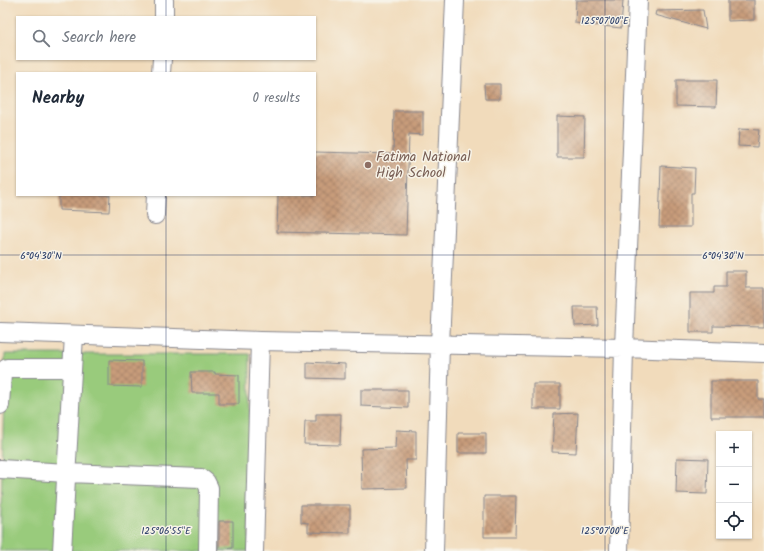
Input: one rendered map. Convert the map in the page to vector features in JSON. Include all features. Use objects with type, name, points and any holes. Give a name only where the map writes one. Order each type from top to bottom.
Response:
[{"type":"street","points":[[164,0],[164,16]]},
{"type":"street","points":[[434,551],[440,345],[455,0]]},
{"type":"street","points":[[619,551],[624,348],[638,0]]},
{"type":"street","points":[[161,72],[162,60]]},
{"type":"street","points":[[155,215],[156,196]]},
{"type":"street","points":[[0,332],[260,341],[624,348],[764,353]]},
{"type":"street","points":[[62,551],[74,335]]},
{"type":"street","points":[[254,551],[260,341]]},
{"type":"street","points":[[0,405],[2,374],[7,368],[72,368]]},
{"type":"street","points":[[0,469],[201,478],[206,482],[209,488],[208,551]]},
{"type":"green space","points":[[5,354],[250,354],[249,551],[0,551]]},
{"type":"building","points":[[576,0],[623,0],[621,28],[575,23]]},
{"type":"building","points":[[728,0],[754,0],[754,20],[728,21]]},
{"type":"building","points":[[703,10],[706,29],[655,15],[656,11]]},
{"type":"building","points":[[676,80],[717,80],[716,107],[676,106]]},
{"type":"building","points":[[484,84],[500,84],[500,99],[485,99]]},
{"type":"building","points":[[394,111],[423,111],[423,135],[409,134],[406,235],[277,232],[278,196],[316,196],[316,152],[393,154]]},
{"type":"building","points":[[557,116],[585,117],[584,157],[557,157]]},
{"type":"building","points":[[739,129],[759,130],[757,147],[738,146]]},
{"type":"building","points":[[661,166],[695,168],[694,193],[691,193],[691,227],[659,227]]},
{"type":"building","points":[[59,196],[110,196],[109,212],[59,210]]},
{"type":"building","points":[[726,271],[746,271],[746,288],[764,288],[764,327],[713,326],[713,332],[690,332],[690,293],[714,293],[714,287],[726,287]]},
{"type":"building","points":[[574,307],[597,307],[598,325],[575,326]]},
{"type":"building","points":[[109,360],[142,361],[142,387],[109,386]]},
{"type":"building","points":[[307,362],[345,364],[345,379],[307,378]]},
{"type":"building","points":[[191,372],[215,372],[215,374],[239,375],[239,404],[219,404],[219,393],[192,393]]},
{"type":"building","points":[[711,381],[758,381],[758,399],[764,399],[764,417],[711,417]]},
{"type":"building","points":[[533,384],[560,384],[560,409],[533,409]]},
{"type":"building","points":[[361,390],[408,390],[408,408],[361,406]]},
{"type":"building","points":[[578,413],[576,453],[552,452],[554,414]]},
{"type":"building","points":[[316,414],[341,414],[340,445],[304,444],[305,421],[316,421]]},
{"type":"building","points":[[396,430],[416,431],[416,460],[406,460],[407,488],[362,489],[361,449],[395,448]]},
{"type":"building","points":[[458,433],[486,433],[486,453],[458,453]]},
{"type":"building","points":[[677,458],[708,459],[707,494],[676,493]]},
{"type":"building","points":[[484,496],[516,496],[515,537],[484,537]]},
{"type":"building","points":[[301,505],[350,505],[350,533],[308,532],[308,523],[301,522]]},
{"type":"building","points":[[219,521],[233,521],[233,548],[219,549]]},
{"type":"place","name":"Fatima National High School","points":[[368,165]]}]
